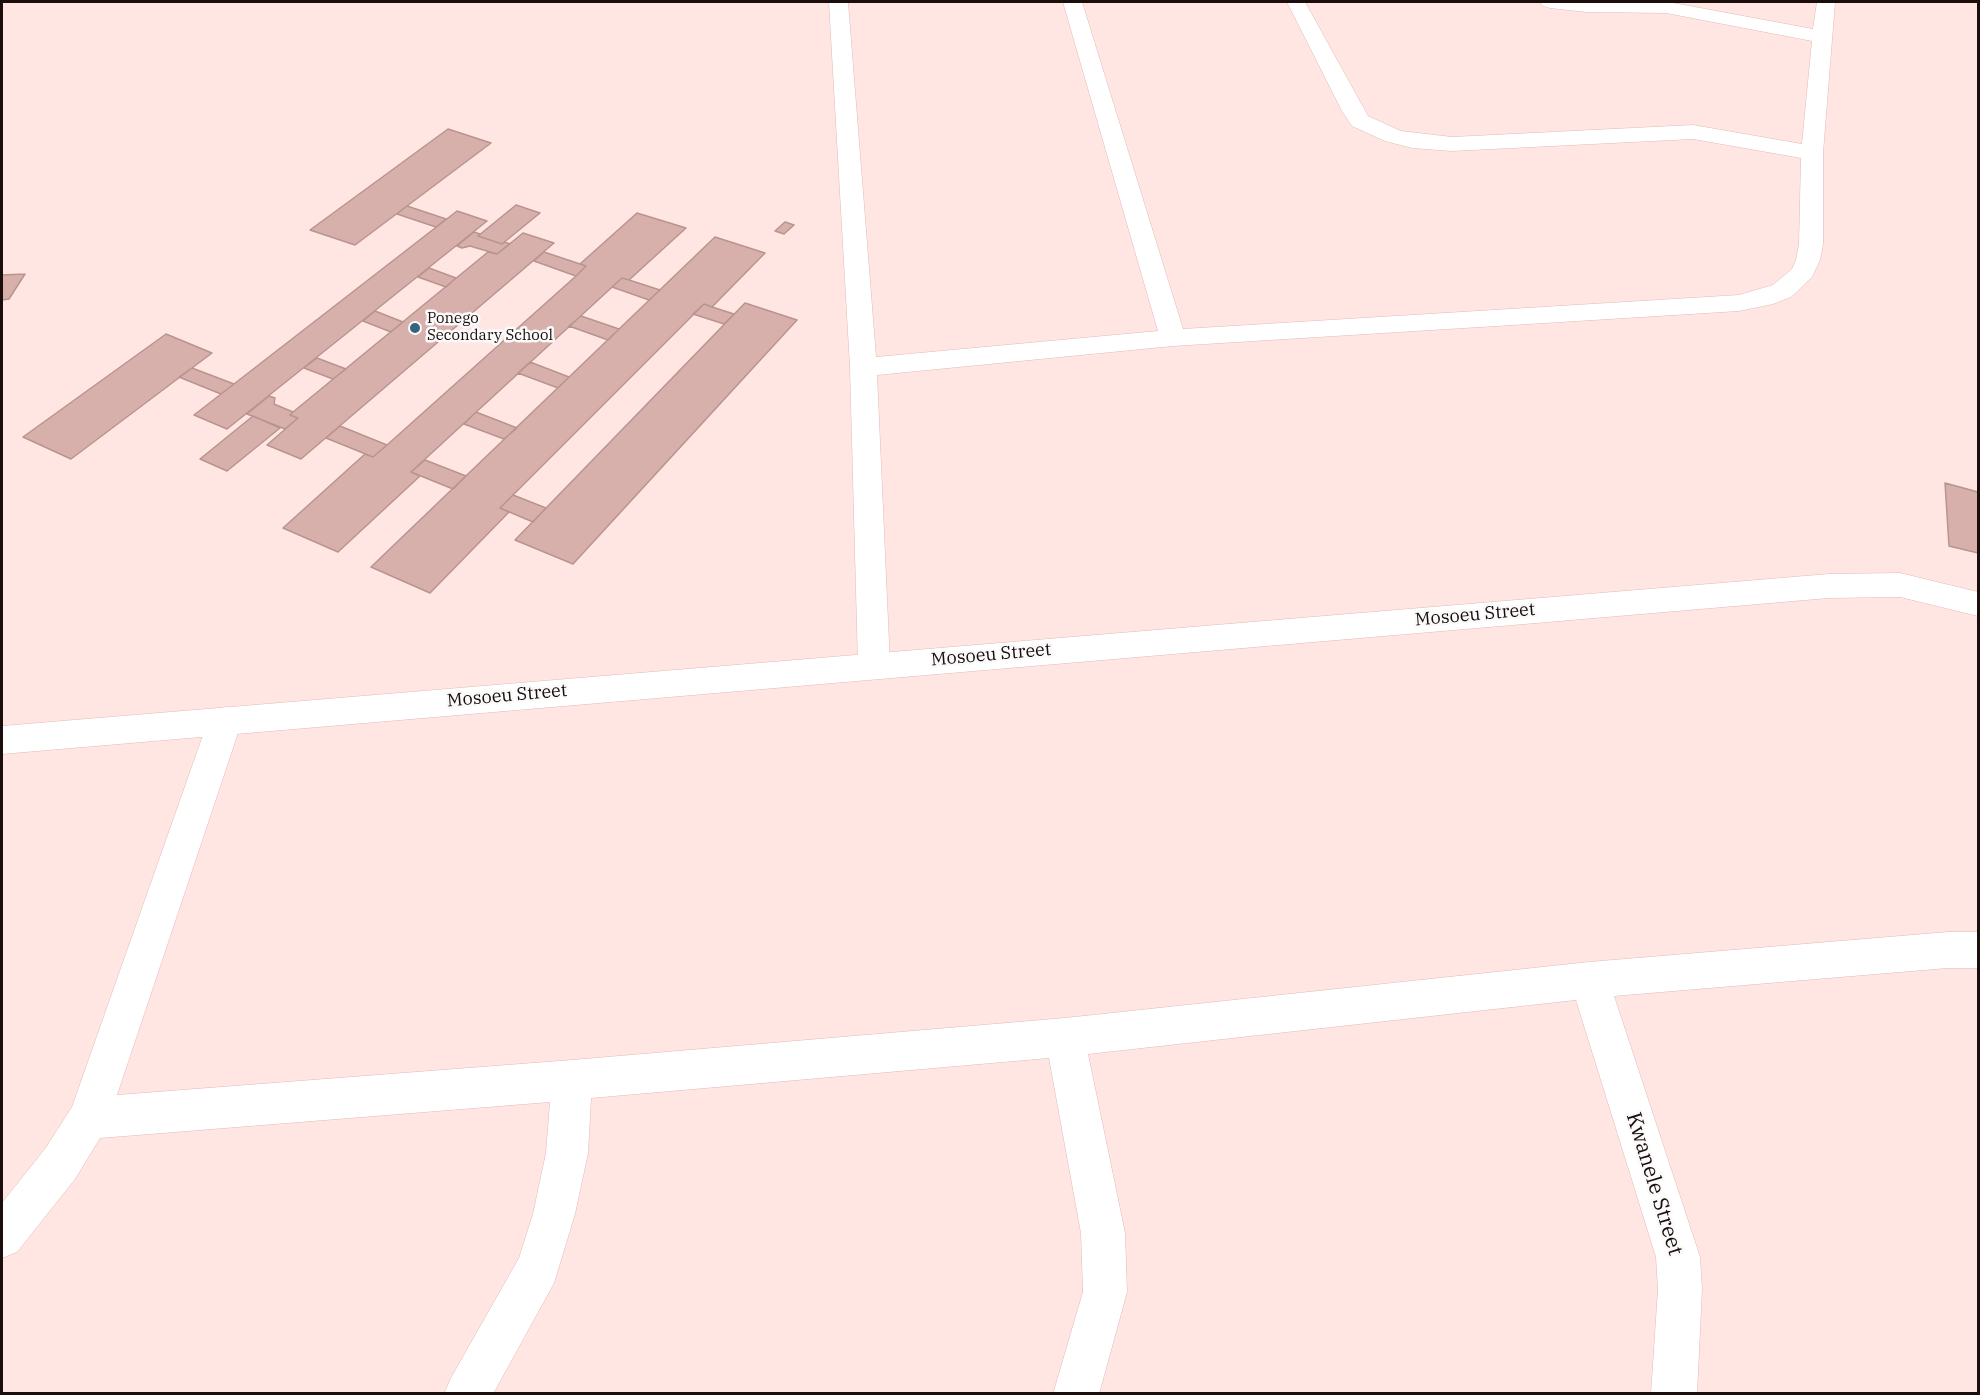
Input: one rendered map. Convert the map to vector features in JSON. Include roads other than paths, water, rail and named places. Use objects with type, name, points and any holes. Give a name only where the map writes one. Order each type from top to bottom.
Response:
[{"type":"street","points":[[838,2],[863,367],[874,664]]},
{"type":"street","points":[[1071,2],[1173,338]]},
{"type":"street","points":[[1296,2],[1360,121],[1393,136],[1433,144],[1452,144],[1694,132],[1812,153]]},
{"type":"street","points":[[1550,2],[1586,6],[1666,7],[1822,37]]},
{"type":"street","points":[[863,367],[1173,338],[1739,303],[1764,298],[1782,291],[1794,282],[1803,272],[1808,260],[1812,153],[1826,2]]},
{"type":"street","name":"Mosoeu Street","points":[[2,740],[874,664],[1871,584],[1900,585],[1978,604]]},
{"type":"street","points":[[2,1238],[60,1164],[88,1118],[225,721]]},
{"type":"street","points":[[88,1118],[573,1080],[1065,1037],[1589,980],[1948,950],[1978,950]]},
{"type":"street","name":"Kwanele Street","points":[[1589,980],[1678,1257],[1680,1289],[1674,1394]]},
{"type":"street","points":[[1065,1037],[1103,1233],[1105,1292],[1076,1394]]},
{"type":"street","points":[[467,1394],[538,1267],[554,1214],[567,1153],[573,1080]]},
{"type":"place","name":"Ponego Secondary School","points":[[415,328]]}]
